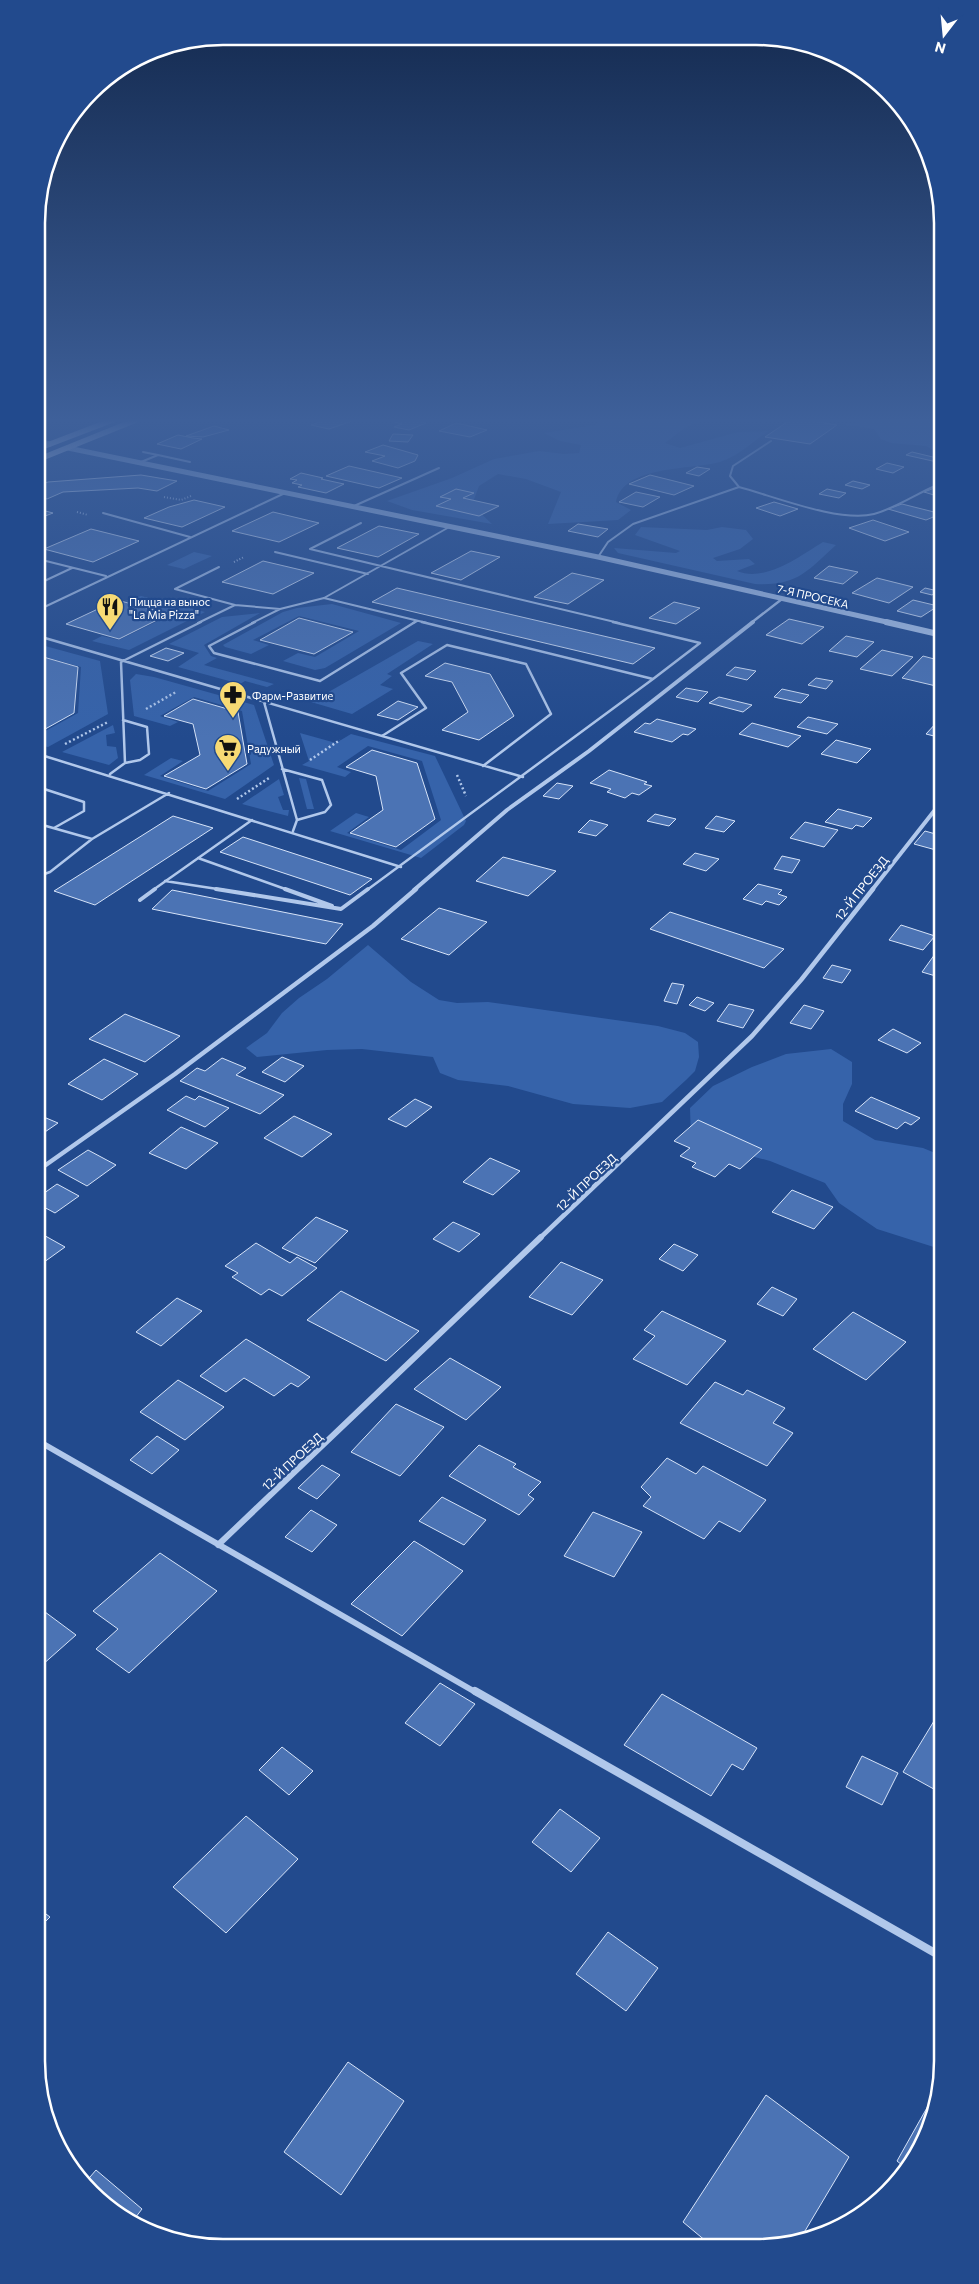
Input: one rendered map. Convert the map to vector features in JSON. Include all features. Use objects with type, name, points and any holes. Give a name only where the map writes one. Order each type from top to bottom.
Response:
[{"type":"street","name":"7-Я ПРОСЕКА","points":[[444,525],[598,557],[934,633]]},
{"type":"street","points":[[45,1165],[174,1074],[372,926],[508,810],[589,751],[782,599]]},
{"type":"street","name":"12-Й ПРОЕЗД","points":[[218,1545],[752,1036],[801,980],[934,811]]},
{"type":"street","points":[[45,1445],[934,1952]]},
{"type":"lane","points":[[147,525],[190,536]]},
{"type":"lane","points":[[45,606],[215,525]]},
{"type":"lane","points":[[165,881],[341,909],[523,777],[700,643],[310,549],[357,525]]},
{"type":"lane","points":[[598,557],[608,542],[632,525]]},
{"type":"lane","points":[[418,621],[320,681],[214,653],[209,646],[280,609],[324,598],[451,526]]},
{"type":"lane","points":[[276,552],[368,574]]},
{"type":"lane","points":[[45,561],[106,576]]},
{"type":"lane","points":[[220,567],[175,589],[235,605],[280,609]]},
{"type":"lane","points":[[45,581],[72,568]]},
{"type":"lane","points":[[324,598],[653,678]]},
{"type":"lane","points":[[121,662],[235,605]]},
{"type":"lane","points":[[45,638],[121,662],[523,777]]},
{"type":"lane","points":[[382,736],[426,708],[401,673],[447,645],[526,664],[551,714],[483,766]]},
{"type":"lane","points":[[121,662],[125,763]]},
{"type":"lane","points":[[264,702],[296,820],[293,831]]},
{"type":"lane","points":[[110,774],[125,763],[140,760],[149,754],[147,727],[124,720]]},
{"type":"lane","points":[[45,755],[293,831],[401,867]]},
{"type":"lane","points":[[282,769],[322,780],[331,805],[325,812],[296,820]]},
{"type":"lane","points":[[45,789],[84,802],[84,811],[54,828]]},
{"type":"lane","points":[[45,874],[50,872],[92,839],[169,793]]},
{"type":"lane","points":[[140,900],[252,820]]},
{"type":"lane","points":[[45,826],[92,839]]},
{"type":"lane","points":[[198,858],[341,909]]},
{"type":"path","points":[[234,562],[244,557]]},
{"type":"path","points":[[124,720],[194,682]]},
{"type":"path","points":[[45,754],[123,714]]},
{"type":"path","points":[[292,772],[358,729]]},
{"type":"path","points":[[448,756],[474,813]]},
{"type":"path","points":[[220,810],[282,769]]},
{"type":"shaded area","points":[[641,527],[707,530],[722,527],[746,530],[753,539],[740,549],[713,558],[717,561],[749,559],[755,564],[737,571],[748,574],[759,574],[782,566],[823,542],[836,545],[801,575],[782,582],[755,584],[618,553],[614,548],[676,553],[680,551],[635,535]]},
{"type":"shaded area","points":[[194,552],[212,556],[184,569],[167,565]]},
{"type":"shaded area","points":[[141,596],[205,612],[129,650],[92,641],[102,636],[119,640],[172,614],[124,601]]},
{"type":"shaded area","points":[[332,604],[401,623],[325,668],[315,670],[283,661],[298,653],[315,657],[359,631],[299,616],[253,640],[269,645],[251,654],[223,645],[283,612],[297,608]]},
{"type":"shaded area","points":[[260,613],[204,645],[211,656],[217,658],[204,665],[274,684],[267,687],[245,681],[240,684],[178,667],[199,653],[169,644],[222,617]]},
{"type":"shaded area","points":[[418,641],[433,644],[387,674],[392,676],[380,685],[393,689],[352,714],[311,702]]},
{"type":"shaded area","points":[[45,646],[100,661],[108,714],[48,747],[45,746],[45,731],[78,713],[81,667],[45,657]]},
{"type":"shaded area","points":[[136,674],[154,677],[254,705],[274,765],[225,799],[144,775],[171,758],[183,761],[160,776],[208,791],[251,764],[242,711],[194,697],[160,716],[178,722],[170,726],[134,716],[130,680]]},
{"type":"shaded area","points":[[113,725],[115,733],[106,735],[107,746],[116,747],[118,758],[109,765],[62,752]]},
{"type":"shaded area","points":[[300,733],[336,743],[351,734],[435,756],[466,821],[464,825],[421,858],[330,831],[356,813],[369,817],[347,833],[401,850],[441,820],[422,761],[368,746],[337,767],[351,772],[345,777],[302,765],[309,761]]},
{"type":"shaded area","points":[[299,778],[306,779],[314,809],[307,809]]},
{"type":"shaded area","points":[[279,779],[284,795],[278,797],[283,810],[289,810],[288,816],[242,804]]},
{"type":"shaded area","points":[[368,945],[411,982],[439,1000],[457,1003],[488,1002],[658,1026],[685,1033],[698,1042],[699,1057],[695,1071],[662,1102],[630,1108],[573,1104],[508,1086],[458,1080],[440,1073],[433,1057],[362,1049],[327,1050],[257,1057],[246,1048],[267,1033],[282,1013],[299,998],[327,979]]},
{"type":"shaded area","points":[[831,1049],[852,1062],[852,1084],[843,1104],[843,1121],[875,1140],[923,1148],[934,1153],[934,1247],[877,1229],[839,1203],[825,1183],[770,1161],[691,1140],[690,1108],[713,1086],[752,1067],[786,1054]]},
{"type":"building","points":[[172,525],[187,525],[182,527]]},
{"type":"building","points":[[246,525],[316,525],[279,542],[232,531]]},
{"type":"building","points":[[577,525],[608,529],[598,537],[568,531]]},
{"type":"building","points":[[859,525],[887,525],[909,532],[885,541],[849,528]]},
{"type":"building","points":[[379,526],[419,534],[378,557],[337,548]]},
{"type":"building","points":[[91,529],[139,541],[93,562],[45,549]]},
{"type":"building","points":[[471,551],[500,557],[461,580],[431,573]]},
{"type":"building","points":[[263,561],[314,573],[273,594],[222,582]]},
{"type":"building","points":[[829,566],[858,572],[843,584],[814,578]]},
{"type":"building","points":[[572,573],[604,580],[568,604],[534,597]]},
{"type":"building","points":[[877,578],[913,587],[889,603],[852,593]]},
{"type":"building","points":[[397,588],[655,648],[633,664],[372,602]]},
{"type":"building","points":[[925,588],[934,590],[932,595],[920,592]]},
{"type":"building","points":[[117,600],[169,614],[119,639],[66,624]]},
{"type":"building","points":[[913,600],[934,605],[934,609],[921,617],[897,611]]},
{"type":"building","points":[[674,602],[700,608],[676,624],[649,618]]},
{"type":"building","points":[[299,618],[353,632],[314,654],[260,640]]},
{"type":"building","points":[[789,619],[824,627],[802,644],[766,635]]},
{"type":"building","points":[[846,636],[874,642],[857,657],[829,651]]},
{"type":"building","points":[[166,648],[184,653],[168,661],[150,656]]},
{"type":"building","points":[[882,650],[913,657],[892,676],[860,669]]},
{"type":"building","points":[[923,656],[934,659],[934,686],[902,678]]},
{"type":"building","points":[[45,657],[78,667],[74,713],[45,729]]},
{"type":"building","points":[[445,663],[490,674],[514,716],[479,740],[442,730],[468,712],[452,682],[425,676]]},
{"type":"building","points":[[735,667],[756,671],[747,680],[726,675]]},
{"type":"building","points":[[816,678],[833,681],[826,689],[808,685]]},
{"type":"building","points":[[686,688],[708,692],[698,702],[676,697]]},
{"type":"building","points":[[782,689],[809,695],[801,703],[774,697]]},
{"type":"building","points":[[719,697],[752,705],[743,712],[709,703]]},
{"type":"building","points":[[193,699],[238,712],[247,764],[206,789],[164,776],[200,755],[193,724],[164,716]]},
{"type":"building","points":[[398,701],[418,707],[398,720],[377,715]]},
{"type":"building","points":[[808,717],[838,724],[827,734],[797,727]]},
{"type":"building","points":[[657,719],[696,729],[688,735],[683,734],[672,742],[634,732],[645,723],[650,724]]},
{"type":"building","points":[[752,723],[801,736],[788,747],[739,734]]},
{"type":"building","points":[[934,725],[934,736],[926,734]]},
{"type":"building","points":[[836,740],[871,749],[857,763],[821,754]]},
{"type":"building","points":[[372,750],[417,763],[435,819],[396,847],[350,833],[383,810],[376,776],[346,767]]},
{"type":"building","points":[[609,770],[647,782],[644,784],[652,786],[639,795],[632,793],[625,798],[607,792],[611,789],[590,783]]},
{"type":"building","points":[[557,783],[573,786],[559,799],[543,796]]},
{"type":"building","points":[[838,809],[872,818],[863,827],[856,825],[852,829],[825,822]]},
{"type":"building","points":[[655,814],[676,819],[669,826],[647,821]]},
{"type":"building","points":[[173,816],[213,828],[95,905],[54,891]]},
{"type":"building","points":[[716,816],[735,821],[724,832],[705,828]]},
{"type":"building","points":[[590,820],[608,825],[596,836],[578,832]]},
{"type":"building","points":[[805,822],[838,830],[824,847],[790,838]]},
{"type":"building","points":[[925,831],[934,834],[934,849],[914,844]]},
{"type":"building","points":[[243,837],[372,879],[350,895],[220,852]]},
{"type":"building","points":[[695,853],[719,859],[706,871],[683,864]]},
{"type":"building","points":[[782,856],[800,860],[792,873],[774,869]]},
{"type":"building","points":[[503,857],[556,871],[528,896],[476,881]]},
{"type":"building","points":[[758,884],[782,890],[778,894],[787,897],[779,905],[766,901],[762,905],[743,899]]},
{"type":"building","points":[[172,890],[343,924],[326,944],[152,909]]},
{"type":"building","points":[[439,908],[487,922],[449,955],[401,939]]},
{"type":"building","points":[[670,912],[784,949],[764,968],[650,929]]},
{"type":"building","points":[[901,925],[934,936],[923,950],[889,940]]},
{"type":"building","points":[[934,955],[934,976],[922,972]]},
{"type":"building","points":[[832,965],[851,970],[842,983],[823,978]]},
{"type":"building","points":[[672,983],[684,985],[677,1004],[664,1001]]},
{"type":"building","points":[[697,997],[714,1003],[705,1011],[689,1005]]},
{"type":"building","points":[[729,1004],[754,1010],[743,1028],[717,1021]]},
{"type":"building","points":[[804,1005],[824,1011],[811,1029],[790,1023]]},
{"type":"building","points":[[125,1014],[180,1036],[145,1062],[89,1039]]},
{"type":"building","points":[[893,1029],[921,1043],[907,1053],[878,1040]]},
{"type":"building","points":[[282,1057],[304,1066],[285,1082],[262,1072]]},
{"type":"building","points":[[222,1058],[246,1068],[236,1075],[284,1095],[260,1114],[180,1081],[197,1068],[205,1071]]},
{"type":"building","points":[[104,1059],[138,1074],[102,1100],[68,1084]]},
{"type":"building","points":[[186,1096],[195,1100],[199,1096],[229,1108],[205,1127],[167,1110]]},
{"type":"building","points":[[871,1097],[920,1118],[911,1125],[905,1122],[897,1129],[855,1111]]},
{"type":"building","points":[[415,1099],[432,1107],[406,1127],[388,1119]]},
{"type":"building","points":[[294,1116],[332,1134],[302,1157],[264,1138]]},
{"type":"building","points":[[45,1118],[58,1123],[45,1132]]},
{"type":"building","points":[[698,1120],[762,1149],[740,1169],[729,1164],[715,1177],[692,1167],[696,1163],[680,1156],[690,1148],[674,1141]]},
{"type":"building","points":[[181,1127],[218,1143],[186,1169],[149,1153]]},
{"type":"building","points":[[88,1150],[116,1165],[87,1186],[58,1170]]},
{"type":"building","points":[[490,1158],[520,1171],[493,1195],[463,1182]]},
{"type":"building","points":[[57,1184],[79,1196],[55,1213],[45,1208],[45,1192]]},
{"type":"building","points":[[792,1190],[833,1207],[814,1229],[772,1212]]},
{"type":"building","points":[[316,1217],[348,1231],[315,1263],[282,1248]]},
{"type":"building","points":[[453,1222],[480,1234],[459,1252],[433,1239]]},
{"type":"building","points":[[45,1236],[65,1247],[45,1261]]},
{"type":"building","points":[[256,1243],[290,1263],[297,1257],[317,1268],[282,1296],[269,1289],[261,1295],[232,1277],[238,1273],[225,1266]]},
{"type":"building","points":[[674,1244],[698,1255],[683,1271],[659,1259]]},
{"type":"building","points":[[561,1262],[603,1280],[572,1315],[529,1297]]},
{"type":"building","points":[[772,1287],[797,1299],[783,1316],[757,1304]]},
{"type":"building","points":[[341,1291],[419,1331],[386,1361],[307,1320]]},
{"type":"building","points":[[177,1298],[202,1311],[161,1346],[136,1332]]},
{"type":"building","points":[[662,1311],[726,1341],[687,1385],[633,1359],[655,1336],[644,1330]]},
{"type":"building","points":[[853,1312],[906,1342],[866,1380],[813,1349]]},
{"type":"building","points":[[246,1339],[310,1377],[298,1387],[291,1383],[274,1396],[244,1378],[226,1392],[200,1376]]},
{"type":"building","points":[[450,1358],[501,1387],[466,1420],[414,1389]]},
{"type":"building","points":[[178,1380],[224,1407],[185,1440],[140,1412]]},
{"type":"building","points":[[715,1382],[743,1395],[747,1390],[785,1408],[773,1423],[793,1433],[767,1466],[680,1423]]},
{"type":"building","points":[[396,1404],[444,1427],[400,1476],[351,1452]]},
{"type":"building","points":[[157,1436],[179,1450],[152,1474],[130,1460]]},
{"type":"building","points":[[479,1445],[516,1464],[513,1467],[541,1482],[528,1495],[534,1499],[519,1515],[449,1476]]},
{"type":"building","points":[[667,1458],[696,1474],[703,1466],[766,1500],[740,1532],[719,1521],[704,1539],[643,1506],[651,1497],[641,1487]]},
{"type":"building","points":[[322,1465],[340,1475],[317,1499],[298,1488]]},
{"type":"building","points":[[442,1497],[486,1520],[464,1545],[419,1521]]},
{"type":"building","points":[[311,1510],[337,1525],[312,1552],[285,1537]]},
{"type":"building","points":[[593,1512],[642,1532],[614,1577],[564,1556]]},
{"type":"building","points":[[414,1541],[463,1571],[402,1636],[351,1604]]},
{"type":"building","points":[[160,1553],[217,1591],[129,1673],[96,1649],[118,1629],[93,1611]]},
{"type":"building","points":[[45,1612],[76,1635],[45,1662]]},
{"type":"building","points":[[440,1683],[475,1704],[440,1746],[405,1723]]},
{"type":"building","points":[[662,1694],[757,1748],[743,1770],[732,1764],[711,1796],[624,1745]]},
{"type":"building","points":[[934,1721],[934,1789],[903,1772]]},
{"type":"building","points":[[282,1747],[313,1771],[289,1795],[259,1770]]},
{"type":"building","points":[[862,1756],[898,1773],[882,1805],[846,1787]]},
{"type":"building","points":[[560,1809],[600,1838],[571,1872],[532,1842]]},
{"type":"building","points":[[246,1816],[298,1859],[226,1933],[173,1887]]},
{"type":"building","points":[[45,1913],[50,1917],[45,1922]]},
{"type":"building","points":[[608,1932],[658,1968],[626,2011],[576,1974]]},
{"type":"building","points":[[348,2062],[404,2101],[341,2195],[284,2152]]},
{"type":"building","points":[[766,2095],[849,2157],[804,2232],[768,2239],[703,2239],[683,2222]]},
{"type":"building","points":[[929,2105],[916,2140],[901,2164],[897,2161]]},
{"type":"building","points":[[96,2170],[142,2209],[136,2216],[106,2195],[89,2178]]},
{"type":"place","name":"Пицца на вынос \"La Mia Pizza\"","points":[[110,631]]},
{"type":"place","name":"Фарм-Развитие","points":[[233,719]]},
{"type":"place","name":"Радужный","points":[[228,772]]}]
